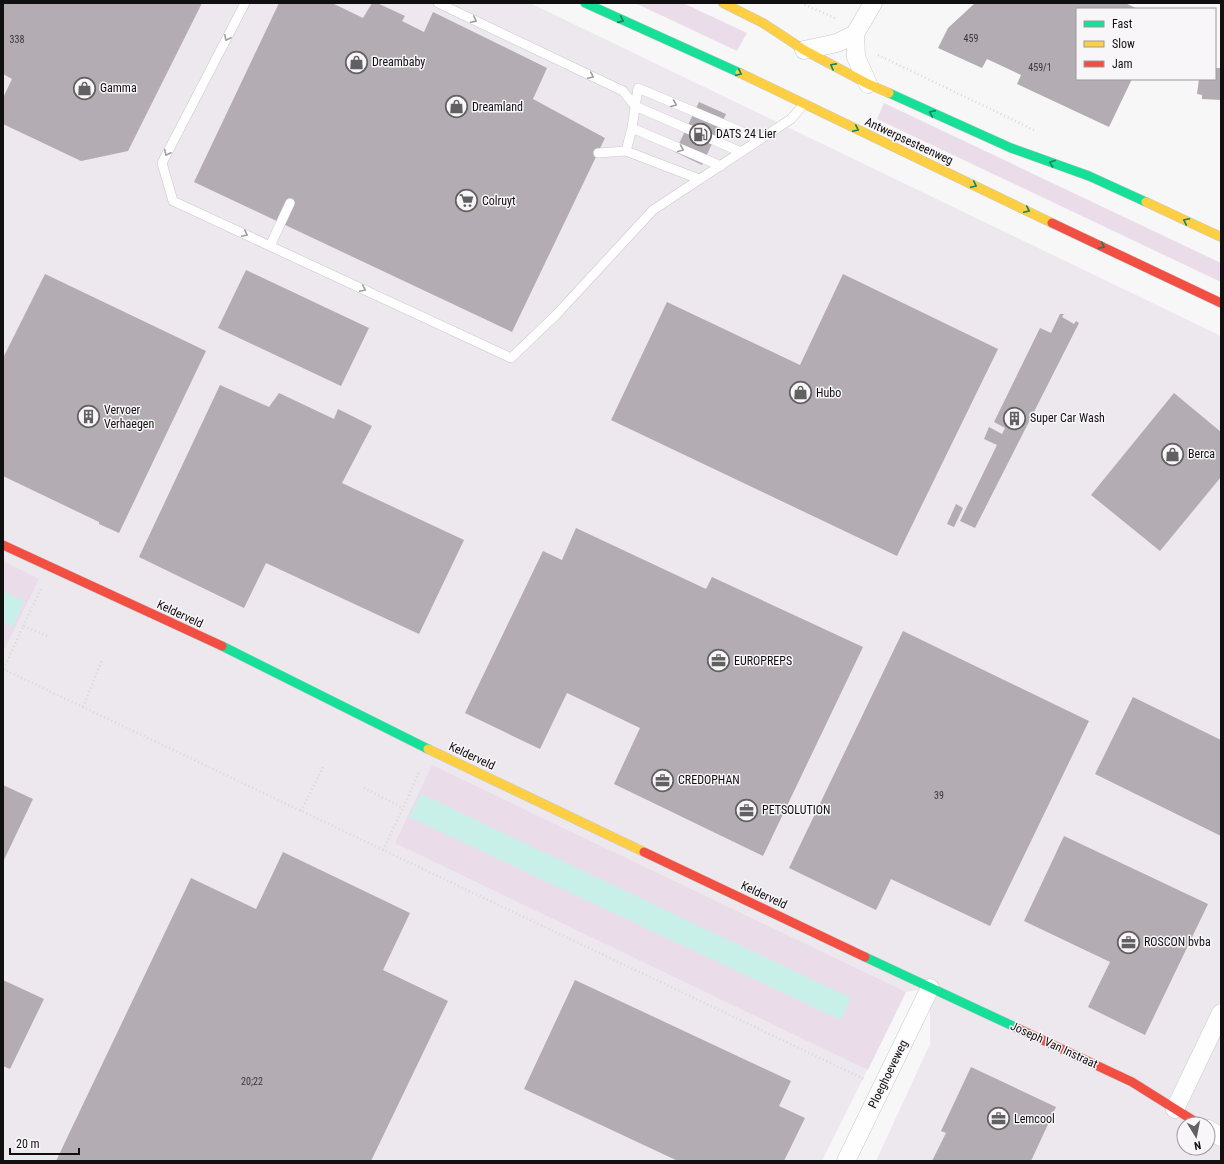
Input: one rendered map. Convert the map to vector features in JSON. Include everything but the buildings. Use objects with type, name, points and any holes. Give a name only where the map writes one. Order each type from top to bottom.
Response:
[{"type":"street","name":"Antwerpsesteenweg","points":[[585,3],[739,73],[1221,303]]},
{"type":"street","points":[[723,3],[763,23],[804,50],[868,84],[1011,148],[1089,176],[1221,237]]},
{"type":"street","points":[[804,50],[837,43],[856,31],[873,3]]},
{"type":"street","points":[[856,31],[856,57],[868,84]]},
{"type":"street","name":"Kelderveld","points":[[3,545],[247,658],[392,732],[930,988]]},
{"type":"street","name":"Ploeghoeveweg","points":[[846,1161],[930,988]]},
{"type":"street","name":"Joseph Van Instraat","points":[[930,988],[1132,1082],[1185,1116]]},
{"type":"street","points":[[1175,1110],[1221,1013]]},
{"type":"lane","points":[[245,3],[162,163],[173,201],[511,358],[557,314],[653,210],[791,119],[804,104]]},
{"type":"lane","points":[[438,3],[623,91],[635,106],[741,152]]},
{"type":"lane","points":[[626,151],[632,128],[638,88],[759,139]]},
{"type":"lane","points":[[632,128],[721,166]]},
{"type":"lane","points":[[598,153],[626,151],[699,179]]},
{"type":"lane","points":[[270,246],[290,203]]},
{"type":"path","points":[[801,3],[856,31]]},
{"type":"path","points":[[876,48],[876,55],[1042,134]]},
{"type":"path","points":[[50,568],[3,669],[882,1087]]},
{"type":"path","points":[[23,626],[47,636]]},
{"type":"path","points":[[83,707],[102,660]]},
{"type":"path","points":[[382,850],[403,808],[429,749]]},
{"type":"path","points":[[302,811],[323,767]]},
{"type":"path","points":[[364,788],[403,808]]},
{"type":"shaded area","points":[[3,3],[530,3],[1221,336],[1221,1161],[876,1161],[930,1044],[930,988],[906,992],[822,1161],[3,1161]]},
{"type":"shaded area","points":[[635,3],[683,3],[747,33],[737,51]]},
{"type":"shaded area","points":[[884,103],[1221,263],[1221,282],[877,119]]},
{"type":"shaded area","points":[[3,561],[39,579],[3,652]]},
{"type":"shaded area","points":[[3,591],[24,601],[13,627],[3,622]]},
{"type":"shaded area","points":[[432,765],[906,992],[868,1070],[395,843]]},
{"type":"shaded area","points":[[421,794],[851,998],[841,1020],[409,817]]},
{"type":"traffic: fast","points":[[585,3],[740,73]]},
{"type":"traffic: fast","points":[[889,93],[1011,148],[1089,176],[1146,202]]},
{"type":"traffic: fast","points":[[222,646],[428,749]]},
{"type":"traffic: fast","points":[[865,957],[1017,1028]]},
{"type":"traffic: slow","points":[[723,3],[763,23],[804,50],[868,84],[889,93]]},
{"type":"traffic: slow","points":[[740,73],[1052,223]]},
{"type":"traffic: slow","points":[[1146,202],[1221,237]]},
{"type":"traffic: slow","points":[[428,749],[644,852]]},
{"type":"traffic: jam","points":[[1052,223],[1221,303]]},
{"type":"traffic: jam","points":[[3,545],[222,646]]},
{"type":"traffic: jam","points":[[644,852],[865,957]]},
{"type":"traffic: jam","points":[[1017,1028],[1132,1082],[1186,1116]]},
{"type":"place","name":"Dreambaby","points":[[356,62]]},
{"type":"place","name":"Gamma","points":[[84,88]]},
{"type":"place","name":"Dreamland","points":[[456,107]]},
{"type":"place","name":"DATS 24 Lier","points":[[701,134]]},
{"type":"place","name":"Colruyt","points":[[467,201]]},
{"type":"place","name":"Hubo","points":[[800,393]]},
{"type":"place","name":"Vervoer Verhaegen","points":[[88,417]]},
{"type":"place","name":"Super Car Wash","points":[[1014,418]]},
{"type":"place","name":"Berca","points":[[1172,454]]},
{"type":"place","name":"EUROPREPS","points":[[719,661]]},
{"type":"place","name":"CREDOPHAN","points":[[663,780]]},
{"type":"place","name":"PETSOLUTION","points":[[747,810]]},
{"type":"place","name":"ROSCON bvba","points":[[1128,942]]},
{"type":"place","name":"Lemcool","points":[[999,1119]]}]
